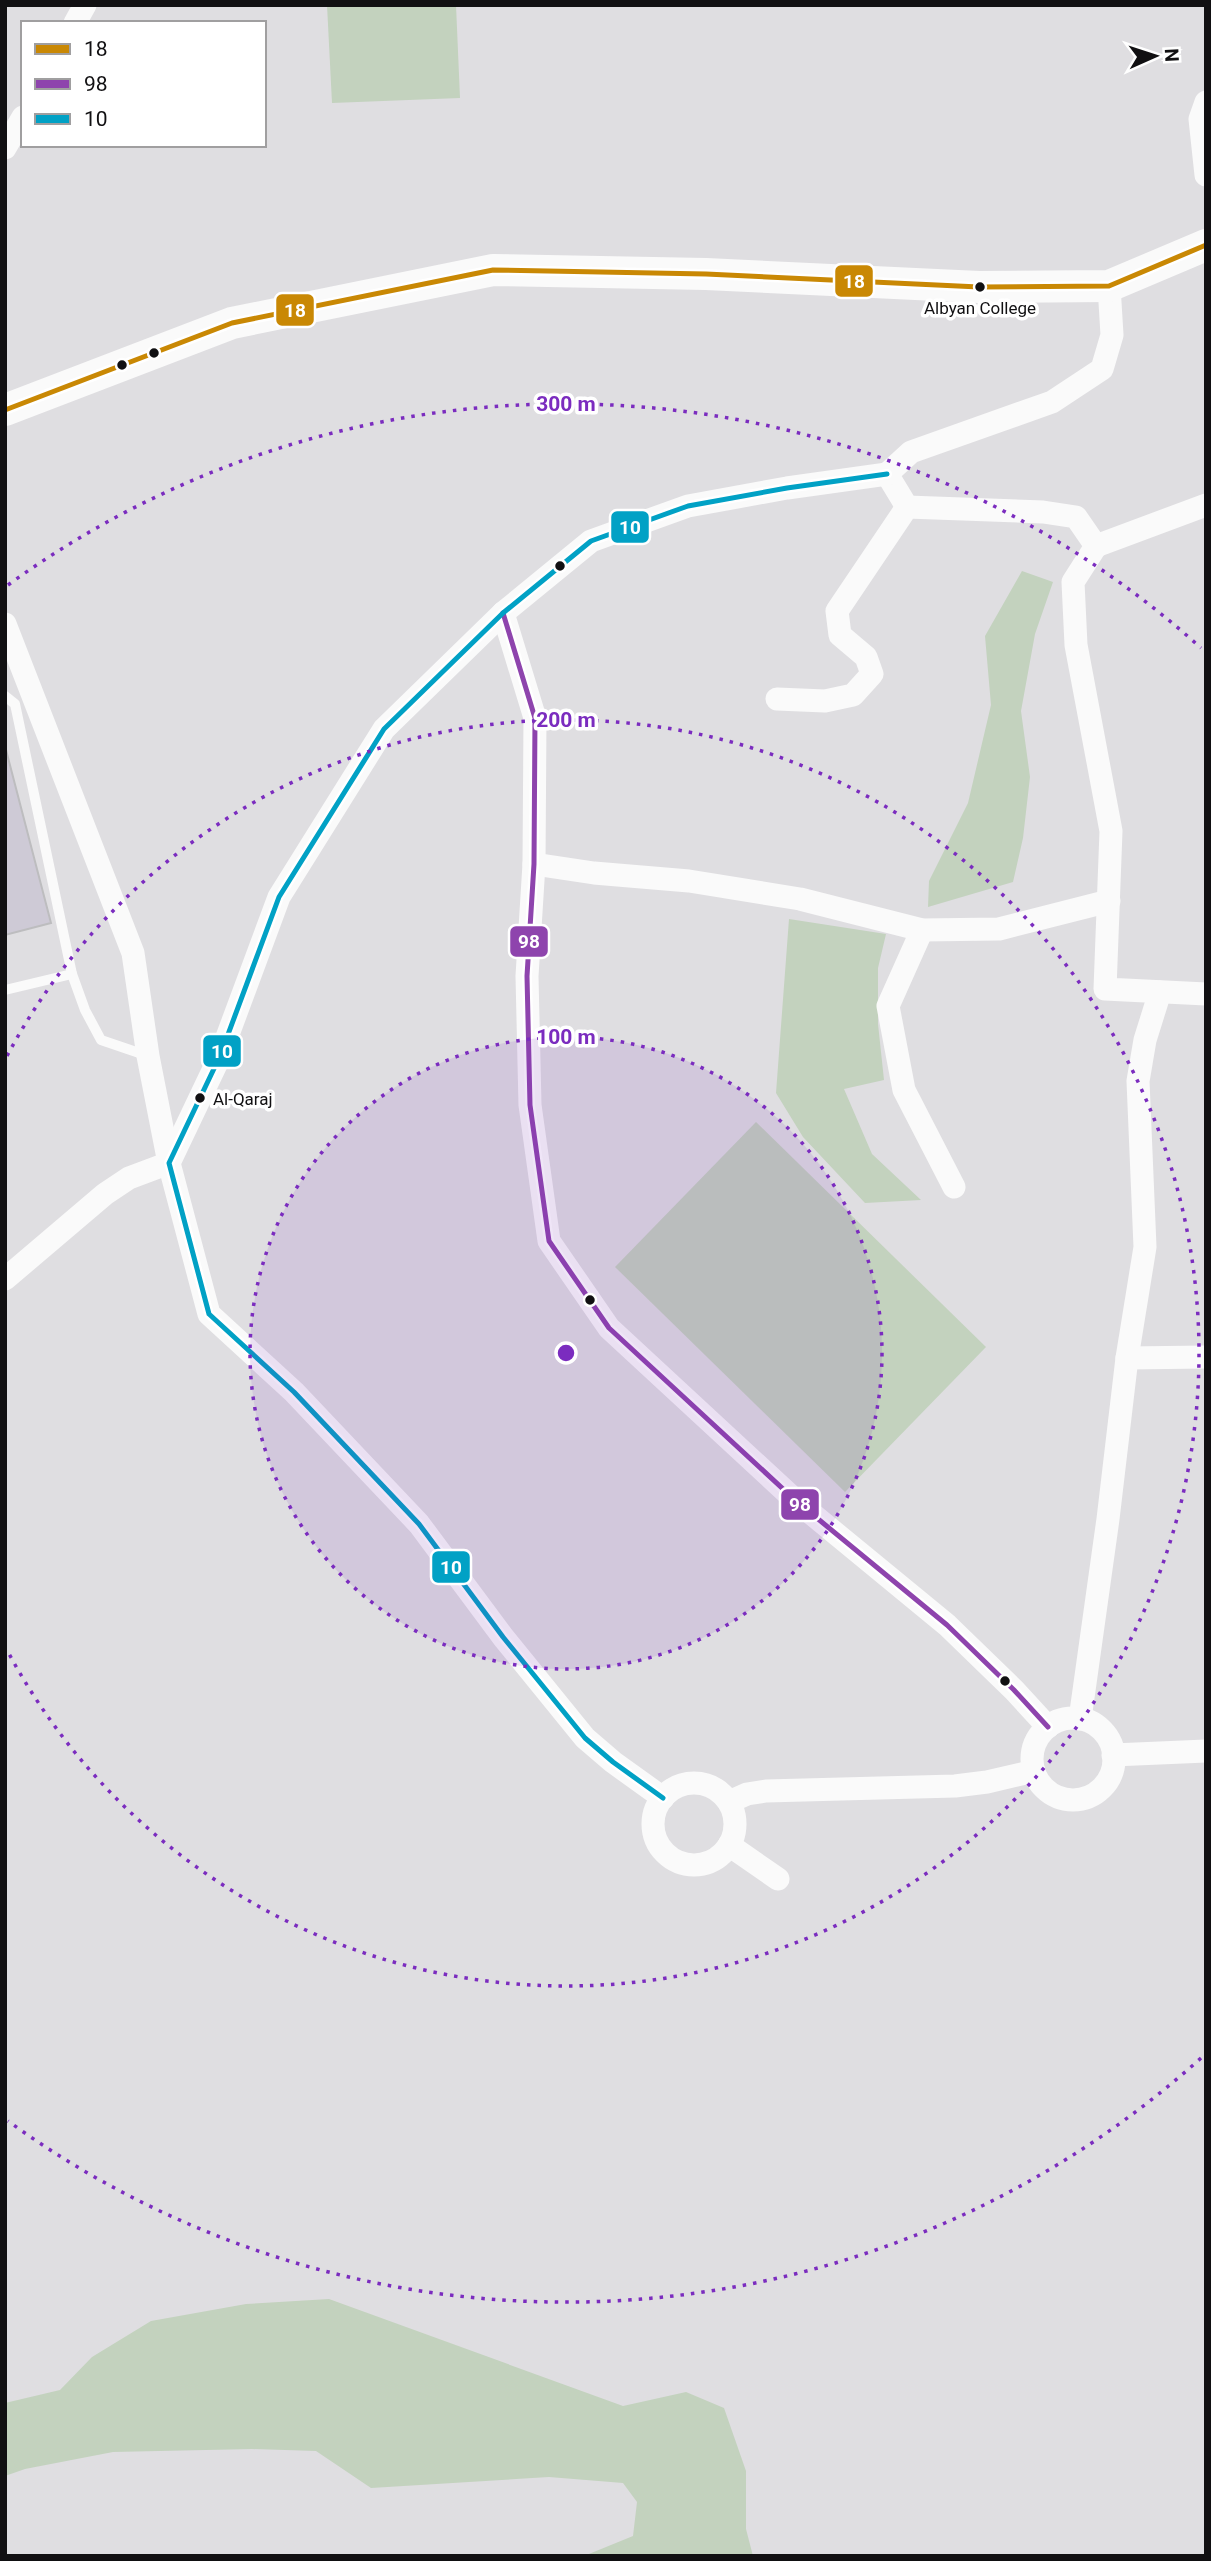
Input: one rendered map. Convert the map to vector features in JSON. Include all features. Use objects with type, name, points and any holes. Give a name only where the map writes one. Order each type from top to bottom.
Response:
[{"type":"main road","points":[[5,410],[232,323],[493,270],[706,274],[979,287],[1109,286],[1206,245]]},
{"type":"street","points":[[76,21],[85,5]]},
{"type":"street","points":[[1206,102],[1200,119],[1206,175]]},
{"type":"street","points":[[5,148],[21,120]]},
{"type":"street","points":[[5,1279],[105,1194],[129,1178],[169,1163],[220,1056],[279,897],[384,729],[503,613],[591,541],[688,506],[887,474],[911,452],[1052,402],[1102,369],[1112,335],[1109,286]]},
{"type":"street","points":[[887,474],[907,507]]},
{"type":"street","points":[[1206,505],[1096,546],[1073,582],[1076,645],[1111,831],[1105,989],[1206,994]]},
{"type":"street","points":[[907,507],[1043,512],[1076,517],[1096,546]]},
{"type":"street","points":[[777,699],[825,701],[853,695],[872,674],[866,657],[840,635],[837,611],[907,507]]},
{"type":"street","points":[[503,613],[535,718],[534,864],[527,976],[530,1105],[550,1241],[609,1328],[795,1500],[947,1625],[1048,1727]]},
{"type":"street","points":[[5,624],[133,953],[148,1056],[169,1163],[209,1314],[295,1392],[419,1524],[503,1637],[585,1738],[663,1798]]},
{"type":"street","points":[[534,864],[594,873],[690,881],[776,895],[922,930],[999,929],[1109,901]]},
{"type":"street","points":[[922,930],[888,1006],[904,1090],[954,1187]]},
{"type":"street","points":[[1080,1719],[1127,1358],[1145,1247],[1138,1081],[1145,1040],[1160,992]]},
{"type":"street","points":[[1127,1358],[1206,1357]]},
{"type":"street","points":[[1080,1719],[1099,1727],[1108,1737],[1114,1755],[1111,1776],[1093,1795],[1081,1800],[1067,1800],[1044,1788],[1034,1771],[1033,1749],[1048,1727],[1060,1720],[1080,1719]]},
{"type":"street","points":[[1114,1755],[1206,1751]]},
{"type":"street","points":[[729,1802],[747,1794],[766,1791],[955,1786],[1034,1771]]},
{"type":"street","points":[[681,1785],[708,1785],[720,1792],[729,1802],[735,1828],[729,1845],[714,1860],[688,1865],[676,1861],[665,1853],[657,1841],[655,1815],[669,1791],[681,1785]]},
{"type":"street","points":[[729,1845],[778,1880]]},
{"type":"lane","points":[[5,696],[15,704],[72,974],[85,1010],[101,1040],[148,1056]]},
{"type":"lane","points":[[5,990],[72,974]]},
{"type":"green space","points":[[327,5],[456,5],[460,98],[332,103]]},
{"type":"green space","points":[[1022,571],[1053,582],[1035,634],[1021,711],[1030,777],[1023,838],[1013,882],[928,907],[929,881],[968,803],[991,705],[985,636]]},
{"type":"green space","points":[[789,919],[886,934],[878,968],[878,1024],[884,1080],[844,1089],[872,1154],[921,1200],[865,1203],[803,1137],[776,1093]]},
{"type":"green space","points":[[756,1122],[986,1347],[845,1492],[615,1267]]},
{"type":"green space","points":[[329,2299],[623,2406],[686,2392],[724,2408],[746,2471],[746,2529],[753,2556],[584,2556],[633,2536],[637,2502],[623,2483],[549,2477],[371,2488],[316,2451],[252,2449],[113,2452],[25,2469],[5,2476],[5,2403],[60,2390],[92,2357],[151,2321],[246,2304]]},
{"type":"building","points":[[5,746],[51,923],[5,935]]},
{"type":"transit line","name":"18","points":[[5,410],[232,323],[493,270],[706,274],[979,287],[1109,286],[1206,245]]},
{"type":"transit line","name":"10","points":[[663,1798],[585,1738],[503,1637],[419,1524],[294,1392],[209,1314],[169,1163],[220,1056],[279,897],[384,729],[503,613],[591,541],[688,506],[887,474]]},
{"type":"transit line","name":"98","points":[[503,613],[535,718],[534,864],[527,976],[530,1105],[549,1241],[609,1328],[795,1500],[947,1625],[1048,1727]]},
{"type":"place","name":"Albyan College","points":[[980,287]]},
{"type":"place","name":"Al-Qaraj","points":[[200,1098]]}]
